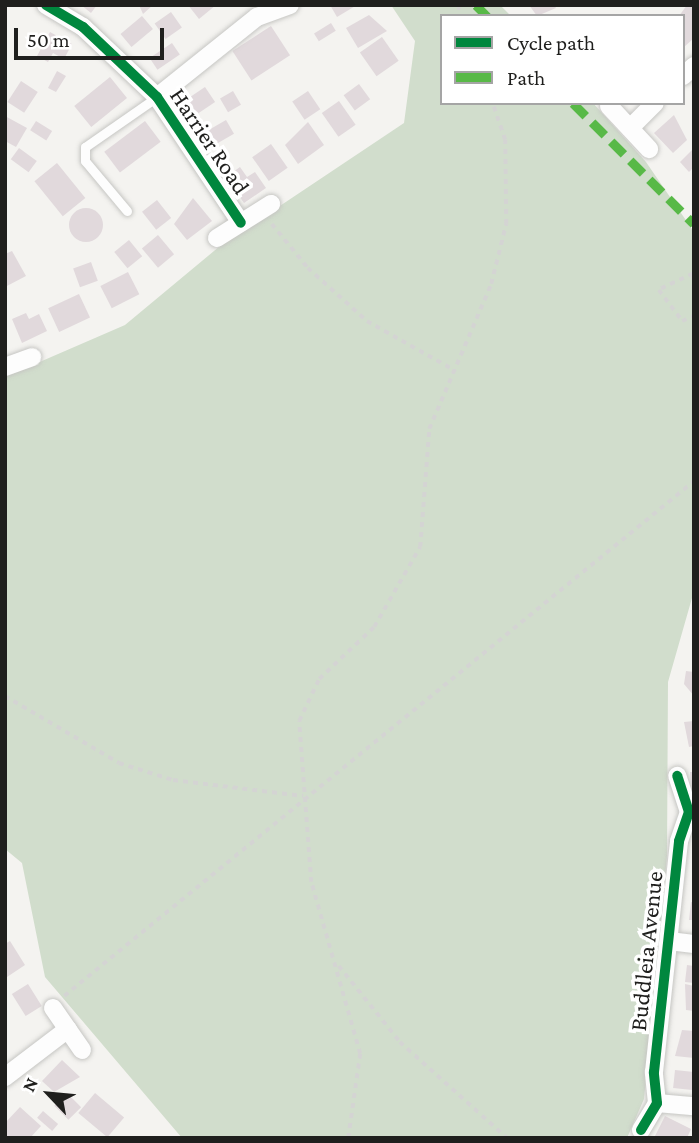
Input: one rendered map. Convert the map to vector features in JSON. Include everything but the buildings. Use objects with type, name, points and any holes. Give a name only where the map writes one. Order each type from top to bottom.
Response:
[{"type":"street","name":"Harrier Road","points":[[46,5],[83,27],[156,97],[241,223]]},
{"type":"street","points":[[156,97],[257,17],[290,5]]},
{"type":"street","points":[[630,128],[653,105]]},
{"type":"street","points":[[609,106],[649,149]]},
{"type":"street","name":"Harrier Road","points":[[217,238],[266,207]]},
{"type":"street","points":[[7,361],[32,357]]},
{"type":"street","name":"Buddleia Avenue","points":[[657,1103],[654,1072],[679,841],[691,811],[677,776]]},
{"type":"street","points":[[669,941],[694,944]]},
{"type":"street","points":[[53,1008],[82,1050]]},
{"type":"street","points":[[5,1077],[68,1029]]},
{"type":"street","points":[[641,1130],[657,1103],[694,1107]]},
{"type":"lane","points":[[127,211],[85,161],[85,147],[156,97]]},
{"type":"path","points":[[348,1138],[360,1054],[336,961],[311,882],[305,796],[298,748],[305,701],[374,627],[406,579],[420,547],[429,429],[491,284],[506,224],[505,140],[493,105]]},
{"type":"path","points":[[266,207],[307,268],[367,321],[454,370]]},
{"type":"path","points":[[694,290],[693,274],[659,290],[682,321],[694,316]]},
{"type":"path","points":[[53,1008],[305,796],[694,481]]},
{"type":"path","points":[[6,698],[119,763],[173,780],[305,796]]},
{"type":"path","points":[[336,961],[400,1042],[507,1138]]},
{"type":"green space","points":[[391,5],[500,5],[509,14],[440,14],[440,105],[595,105],[646,162],[694,232],[694,591],[668,682],[667,856],[644,1099],[627,1138],[182,1138],[45,977],[22,863],[5,849],[5,377],[125,325],[220,246],[404,123],[415,41]]},
{"type":"marked path","points":[[476,5],[485,14]]},
{"type":"marked path","points":[[575,105],[694,224]]},
{"type":"cycle path","points":[[46,5],[83,27],[157,97],[241,223]]},
{"type":"cycle path","points":[[641,1130],[657,1103],[654,1072],[679,841],[689,812],[677,776]]}]
